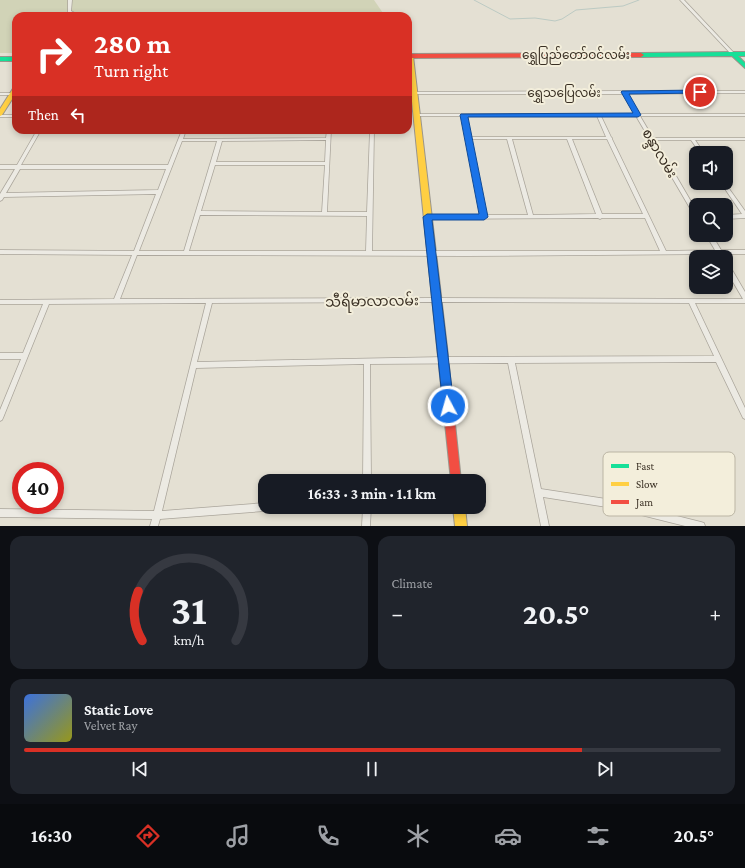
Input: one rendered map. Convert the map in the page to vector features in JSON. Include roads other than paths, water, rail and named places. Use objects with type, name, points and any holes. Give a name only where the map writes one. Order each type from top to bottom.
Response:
[{"type":"street","points":[[70,0],[69,11],[71,12]]},
{"type":"street","points":[[682,0],[739,57],[745,66]]},
{"type":"street","name":"ရွှေပြည်တော်ဝင်လမ်း","points":[[412,58],[739,57],[745,54]]},
{"type":"street","points":[[0,60],[12,59]]},
{"type":"street","points":[[0,64],[12,64]]},
{"type":"street","points":[[0,94],[12,92]]},
{"type":"street","name":"စန္ဒာလမ်း","points":[[624,92],[689,202]]},
{"type":"street","name":"ရွှေသပြေလမ်း","points":[[412,93],[745,92]]},
{"type":"street","points":[[12,97],[0,115],[12,116]]},
{"type":"street","points":[[412,97],[417,115],[455,474]]},
{"type":"street","points":[[417,115],[745,115]]},
{"type":"street","points":[[464,115],[484,217]]},
{"type":"street","points":[[598,115],[664,253]]},
{"type":"street","points":[[1,197],[37,134]]},
{"type":"street","points":[[116,302],[134,252],[182,134]]},
{"type":"street","points":[[324,214],[330,134]]},
{"type":"street","points":[[370,253],[372,134]]},
{"type":"street","points":[[468,138],[610,138]]},
{"type":"street","points":[[510,138],[531,217]]},
{"type":"street","points":[[569,138],[600,216]]},
{"type":"street","points":[[652,138],[745,139]]},
{"type":"street","points":[[180,140],[329,139]]},
{"type":"street","points":[[692,139],[697,146]]},
{"type":"street","points":[[186,253],[220,140]]},
{"type":"street","points":[[214,164],[327,163]]},
{"type":"street","points":[[0,167],[168,167]]},
{"type":"street","points":[[728,190],[745,216]]},
{"type":"street","points":[[1,197],[158,192]]},
{"type":"street","points":[[199,213],[370,214]]},
{"type":"street","points":[[427,217],[647,216]]},
{"type":"street","points":[[733,217],[745,216]]},
{"type":"street","points":[[0,252],[370,253],[432,255],[689,254]]},
{"type":"street","points":[[733,253],[745,252]]},
{"type":"street","points":[[733,277],[745,297]]},
{"type":"street","name":"သီရိမာလာလမ်း","points":[[0,302],[437,300],[745,301]]},
{"type":"street","points":[[691,300],[717,359],[745,416]]},
{"type":"street","points":[[0,418],[47,302]]},
{"type":"street","points":[[154,526],[208,302]]},
{"type":"street","points":[[0,356],[24,356]]},
{"type":"street","points":[[193,365],[444,360],[717,359]]},
{"type":"street","points":[[511,360],[545,526]]},
{"type":"street","points":[[367,362],[367,474]]},
{"type":"street","points":[[538,492],[603,502]]},
{"type":"street","points":[[0,513],[156,514],[258,507]]},
{"type":"street","points":[[366,526],[367,514]]},
{"type":"street","points":[[460,514],[461,526]]},
{"type":"street","points":[[661,516],[701,526]]},
{"type":"waterway","points":[[474,0],[510,19],[535,18],[555,21],[562,19],[576,10],[623,6],[639,0]]}]
